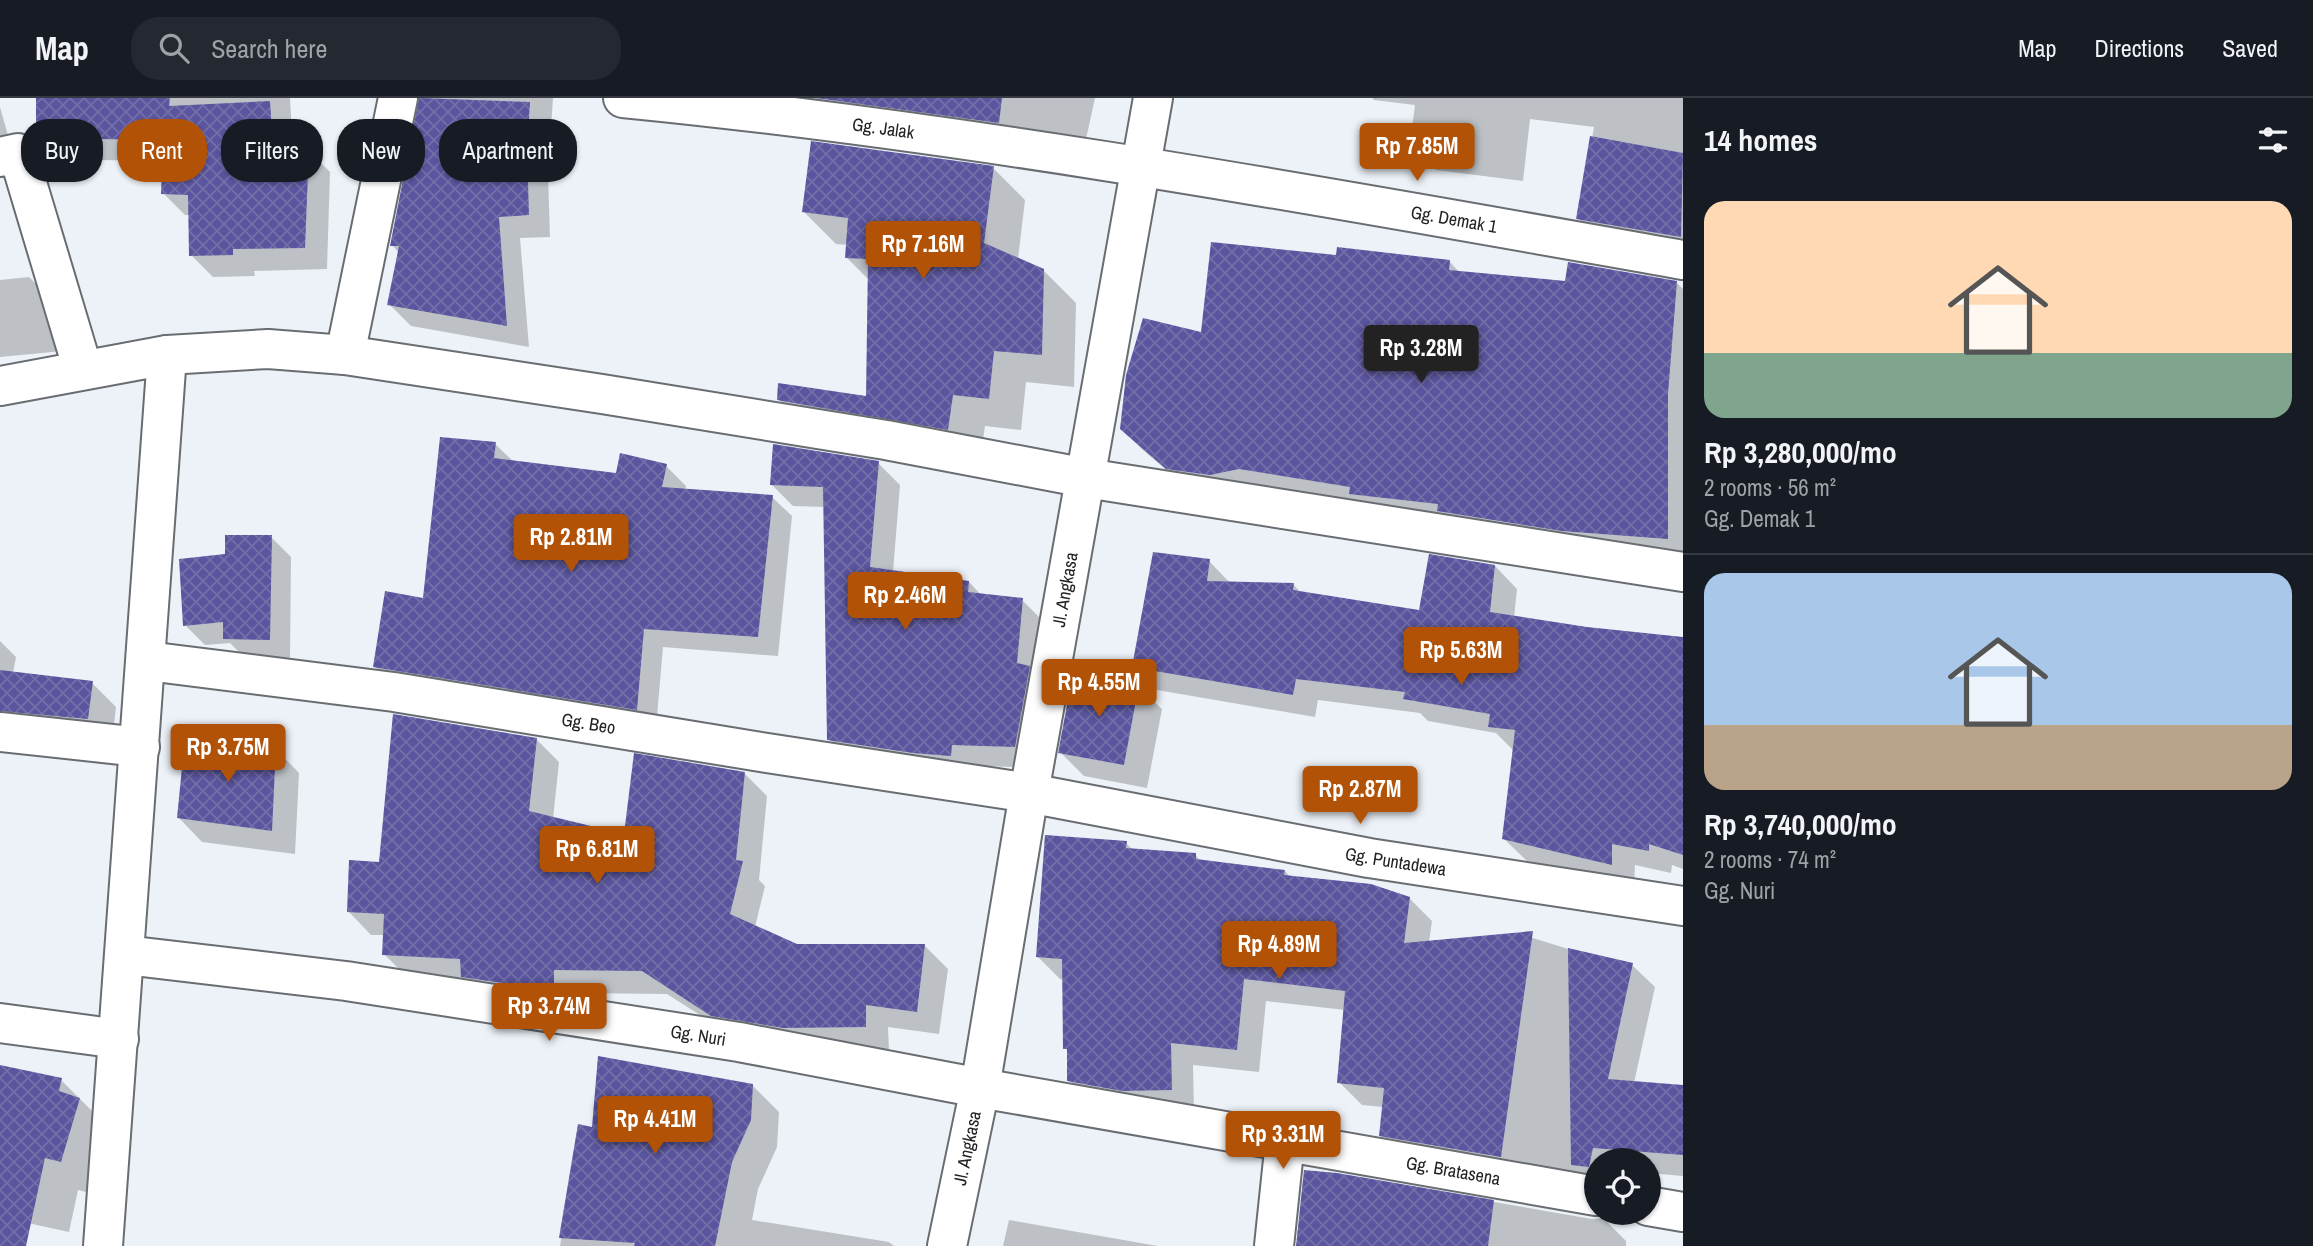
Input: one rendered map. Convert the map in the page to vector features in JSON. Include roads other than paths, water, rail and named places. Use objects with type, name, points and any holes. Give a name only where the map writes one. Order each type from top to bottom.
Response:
[{"type":"street","points":[[345,355],[398,98]]},
{"type":"street","name":"Gg. Jalak","points":[[623,98],[1142,165]]},
{"type":"street","name":"Jl. Angkasa","points":[[947,1246],[981,1088],[1029,793],[1153,98]]},
{"type":"street","points":[[0,157],[18,153],[83,370]]},
{"type":"street","name":"Gg. Demak 1","points":[[1142,165],[1683,260]]},
{"type":"street","points":[[0,386],[167,355],[268,349],[345,355],[887,440],[1086,478],[1683,572]]},
{"type":"street","points":[[103,1246],[167,355]]},
{"type":"street","name":"Gg. Beo","points":[[147,661],[394,692],[1029,793]]},
{"type":"street","points":[[0,732],[140,747]]},
{"type":"street","name":"Gg. Puntadewa","points":[[1029,793],[1369,858],[1683,906]]},
{"type":"street","name":"Gg. Nuri","points":[[125,955],[346,981],[712,1038],[981,1088]]},
{"type":"street","points":[[0,1023],[119,1039]]},
{"type":"street","name":"Gg. Bratasena","points":[[981,1088],[1584,1194]]},
{"type":"street","points":[[1274,1246],[1285,1141]]},
{"type":"street","points":[[1661,1208],[1683,1212]]}]
